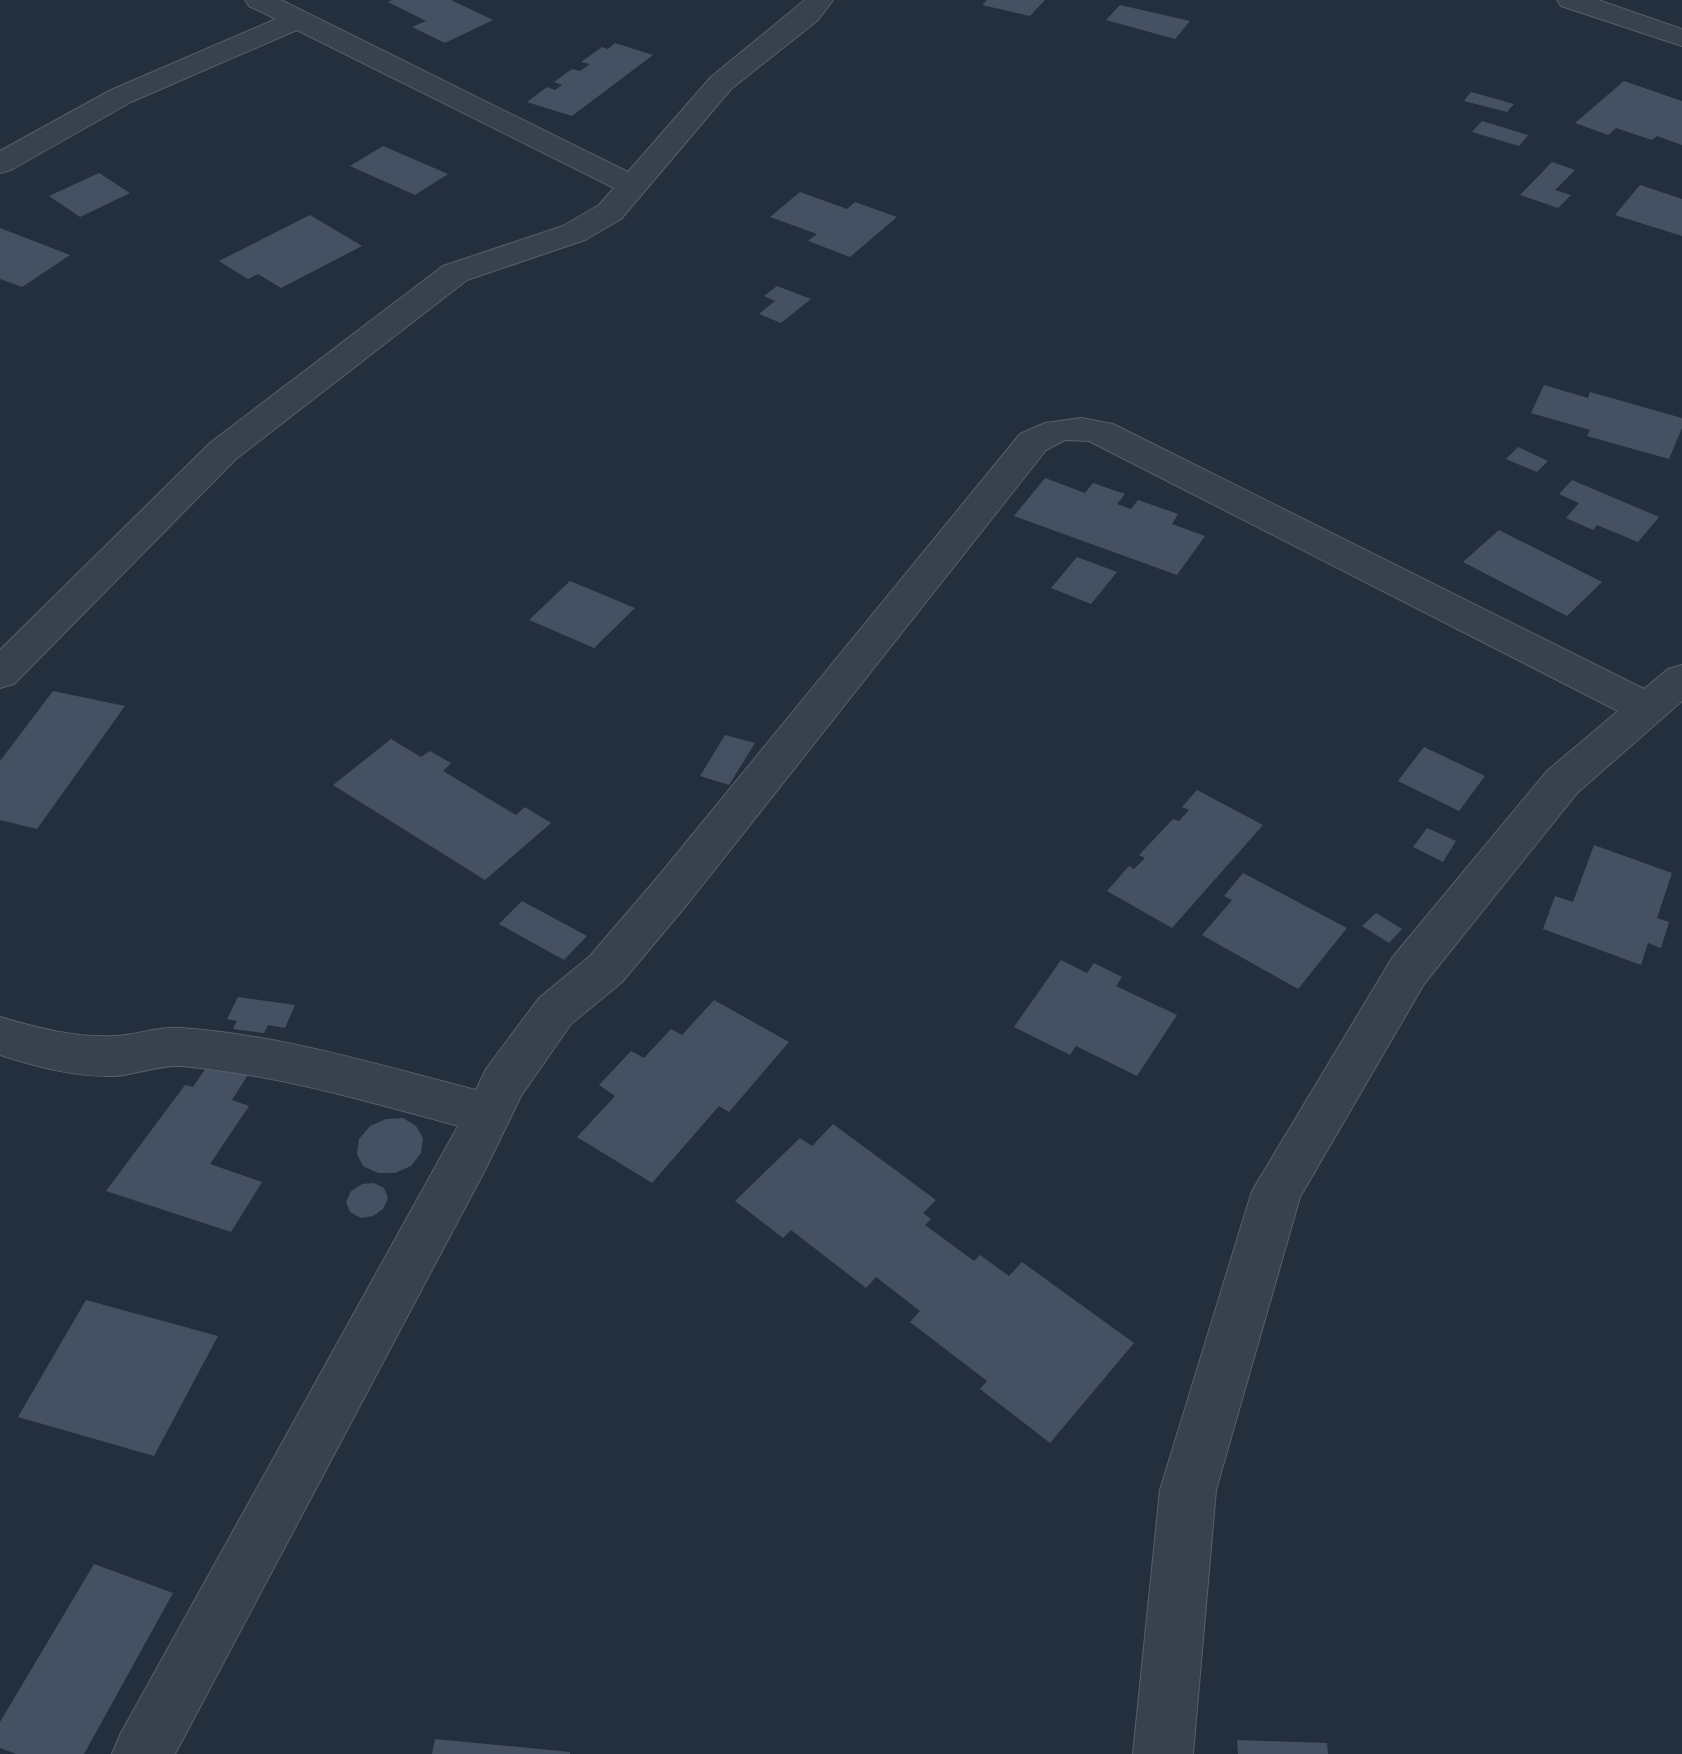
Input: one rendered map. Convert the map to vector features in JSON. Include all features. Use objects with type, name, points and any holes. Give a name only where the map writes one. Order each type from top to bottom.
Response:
[{"type":"street","points":[[259,0],[633,186]]},
{"type":"street","points":[[0,674],[223,451],[455,273],[574,233],[610,212],[721,83],[808,14],[819,0]]},
{"type":"street","points":[[1571,0],[1682,38]]},
{"type":"street","points":[[0,164],[121,96],[299,19]]},
{"type":"street","points":[[142,1754],[468,1155],[487,1113],[520,1058],[555,1011],[606,969],[654,913],[1033,442],[1052,430],[1082,428],[1100,432],[1666,694],[1562,782],[1408,971],[1277,1191],[1188,1490],[1163,1754]]},
{"type":"street","points":[[0,1036],[34,1047],[113,1056],[177,1047],[250,1056],[357,1079],[487,1113]]},
{"type":"building","points":[[451,0],[493,20],[445,43],[412,27],[426,21],[388,2]]},
{"type":"building","points":[[987,0],[1045,0],[1030,16],[982,5]]},
{"type":"building","points":[[1120,5],[1190,21],[1175,39],[1106,20]]},
{"type":"building","points":[[615,43],[653,55],[572,116],[527,102],[547,87],[555,90],[562,85],[554,82],[572,69],[580,71],[590,64],[581,62],[602,47],[608,49]]},
{"type":"building","points":[[1624,81],[1682,101],[1682,145],[1657,136],[1652,140],[1616,128],[1608,135],[1575,123]]},
{"type":"building","points":[[1471,92],[1514,104],[1507,112],[1464,101]]},
{"type":"building","points":[[1482,121],[1528,135],[1519,146],[1472,132]]},
{"type":"building","points":[[383,146],[448,174],[415,195],[350,166]]},
{"type":"building","points":[[1552,162],[1575,170],[1555,190],[1571,195],[1558,208],[1520,195]]},
{"type":"building","points":[[99,173],[130,193],[80,217],[49,196]]},
{"type":"building","points":[[1640,185],[1682,199],[1682,236],[1615,215]]},
{"type":"building","points":[[800,192],[847,209],[855,202],[897,217],[850,257],[808,241],[817,234],[770,217]]},
{"type":"building","points":[[310,215],[362,246],[281,288],[258,274],[248,279],[219,261]]},
{"type":"building","points":[[0,228],[70,255],[22,287],[0,279]]},
{"type":"building","points":[[777,286],[811,299],[781,323],[759,314],[775,301],[764,296]]},
{"type":"building","points":[[1544,385],[1588,398],[1590,392],[1682,418],[1682,428],[1669,459],[1587,436],[1590,430],[1531,413]]},
{"type":"building","points":[[1518,447],[1548,461],[1537,472],[1506,459]]},
{"type":"building","points":[[1045,478],[1085,493],[1093,483],[1125,494],[1117,504],[1131,509],[1138,500],[1178,514],[1172,524],[1205,536],[1177,575],[1014,516]]},
{"type":"building","points":[[1572,480],[1659,517],[1638,542],[1597,525],[1593,530],[1566,518],[1579,503],[1559,494]]},
{"type":"building","points":[[1499,530],[1602,582],[1567,616],[1463,562]]},
{"type":"building","points":[[1077,557],[1117,572],[1091,604],[1051,588]]},
{"type":"building","points":[[570,581],[635,608],[594,648],[529,620]]},
{"type":"building","points":[[53,691],[125,706],[37,829],[0,820],[0,761]]},
{"type":"building","points":[[725,735],[755,743],[729,785],[700,776]]},
{"type":"building","points":[[391,739],[421,757],[430,751],[451,763],[443,771],[516,815],[525,807],[551,823],[485,880],[333,785]]},
{"type":"building","points":[[1424,747],[1485,776],[1459,811],[1398,781]]},
{"type":"building","points":[[1197,790],[1263,825],[1172,928],[1107,891],[1129,866],[1134,869],[1145,858],[1139,855],[1173,819],[1179,821],[1189,810],[1182,807]]},
{"type":"building","points":[[1427,828],[1456,841],[1443,862],[1413,847]]},
{"type":"building","points":[[1594,845],[1672,873],[1657,918],[1669,922],[1661,948],[1648,943],[1641,965],[1543,929],[1555,896],[1573,902]]},
{"type":"building","points":[[1243,873],[1347,928],[1298,989],[1202,935],[1232,900],[1224,896]]},
{"type":"building","points":[[522,901],[587,936],[564,960],[499,924]]},
{"type":"building","points":[[1376,913],[1402,929],[1389,943],[1362,926]]},
{"type":"building","points":[[1061,960],[1087,973],[1094,963],[1122,977],[1116,986],[1177,1015],[1137,1076],[1076,1046],[1070,1055],[1014,1027]]},
{"type":"building","points":[[238,997],[295,1005],[285,1028],[268,1025],[264,1033],[233,1029],[237,1021],[227,1019]]},
{"type":"building","points":[[714,1000],[789,1042],[729,1112],[719,1106],[652,1183],[577,1137],[615,1096],[599,1085],[631,1051],[644,1058],[671,1029],[682,1035]]},
{"type":"building","points":[[213,1058],[251,1070],[232,1100],[249,1106],[210,1164],[262,1182],[231,1232],[106,1191],[185,1085],[193,1087]]},
{"type":"building","points":[[403,1118],[416,1126],[423,1138],[421,1153],[411,1166],[395,1173],[378,1173],[363,1166],[357,1154],[359,1139],[370,1126],[386,1119]]},
{"type":"building","points":[[833,1124],[936,1200],[923,1213],[931,1219],[925,1225],[974,1261],[980,1255],[1009,1276],[1022,1262],[1134,1343],[1050,1443],[980,1389],[987,1381],[910,1322],[920,1311],[876,1277],[866,1288],[791,1230],[783,1238],[735,1201],[800,1138],[812,1146]]},
{"type":"building","points":[[374,1183],[384,1188],[388,1198],[383,1209],[373,1216],[361,1218],[350,1212],[346,1202],[351,1191],[362,1184]]},
{"type":"building","points":[[86,1300],[218,1336],[154,1456],[18,1417]]},
{"type":"building","points":[[94,1564],[173,1593],[84,1754],[16,1754],[0,1748],[0,1722]]},
{"type":"building","points":[[435,1739],[570,1752],[570,1754],[432,1754]]},
{"type":"building","points":[[1237,1740],[1327,1743],[1328,1754],[1238,1754]]}]
